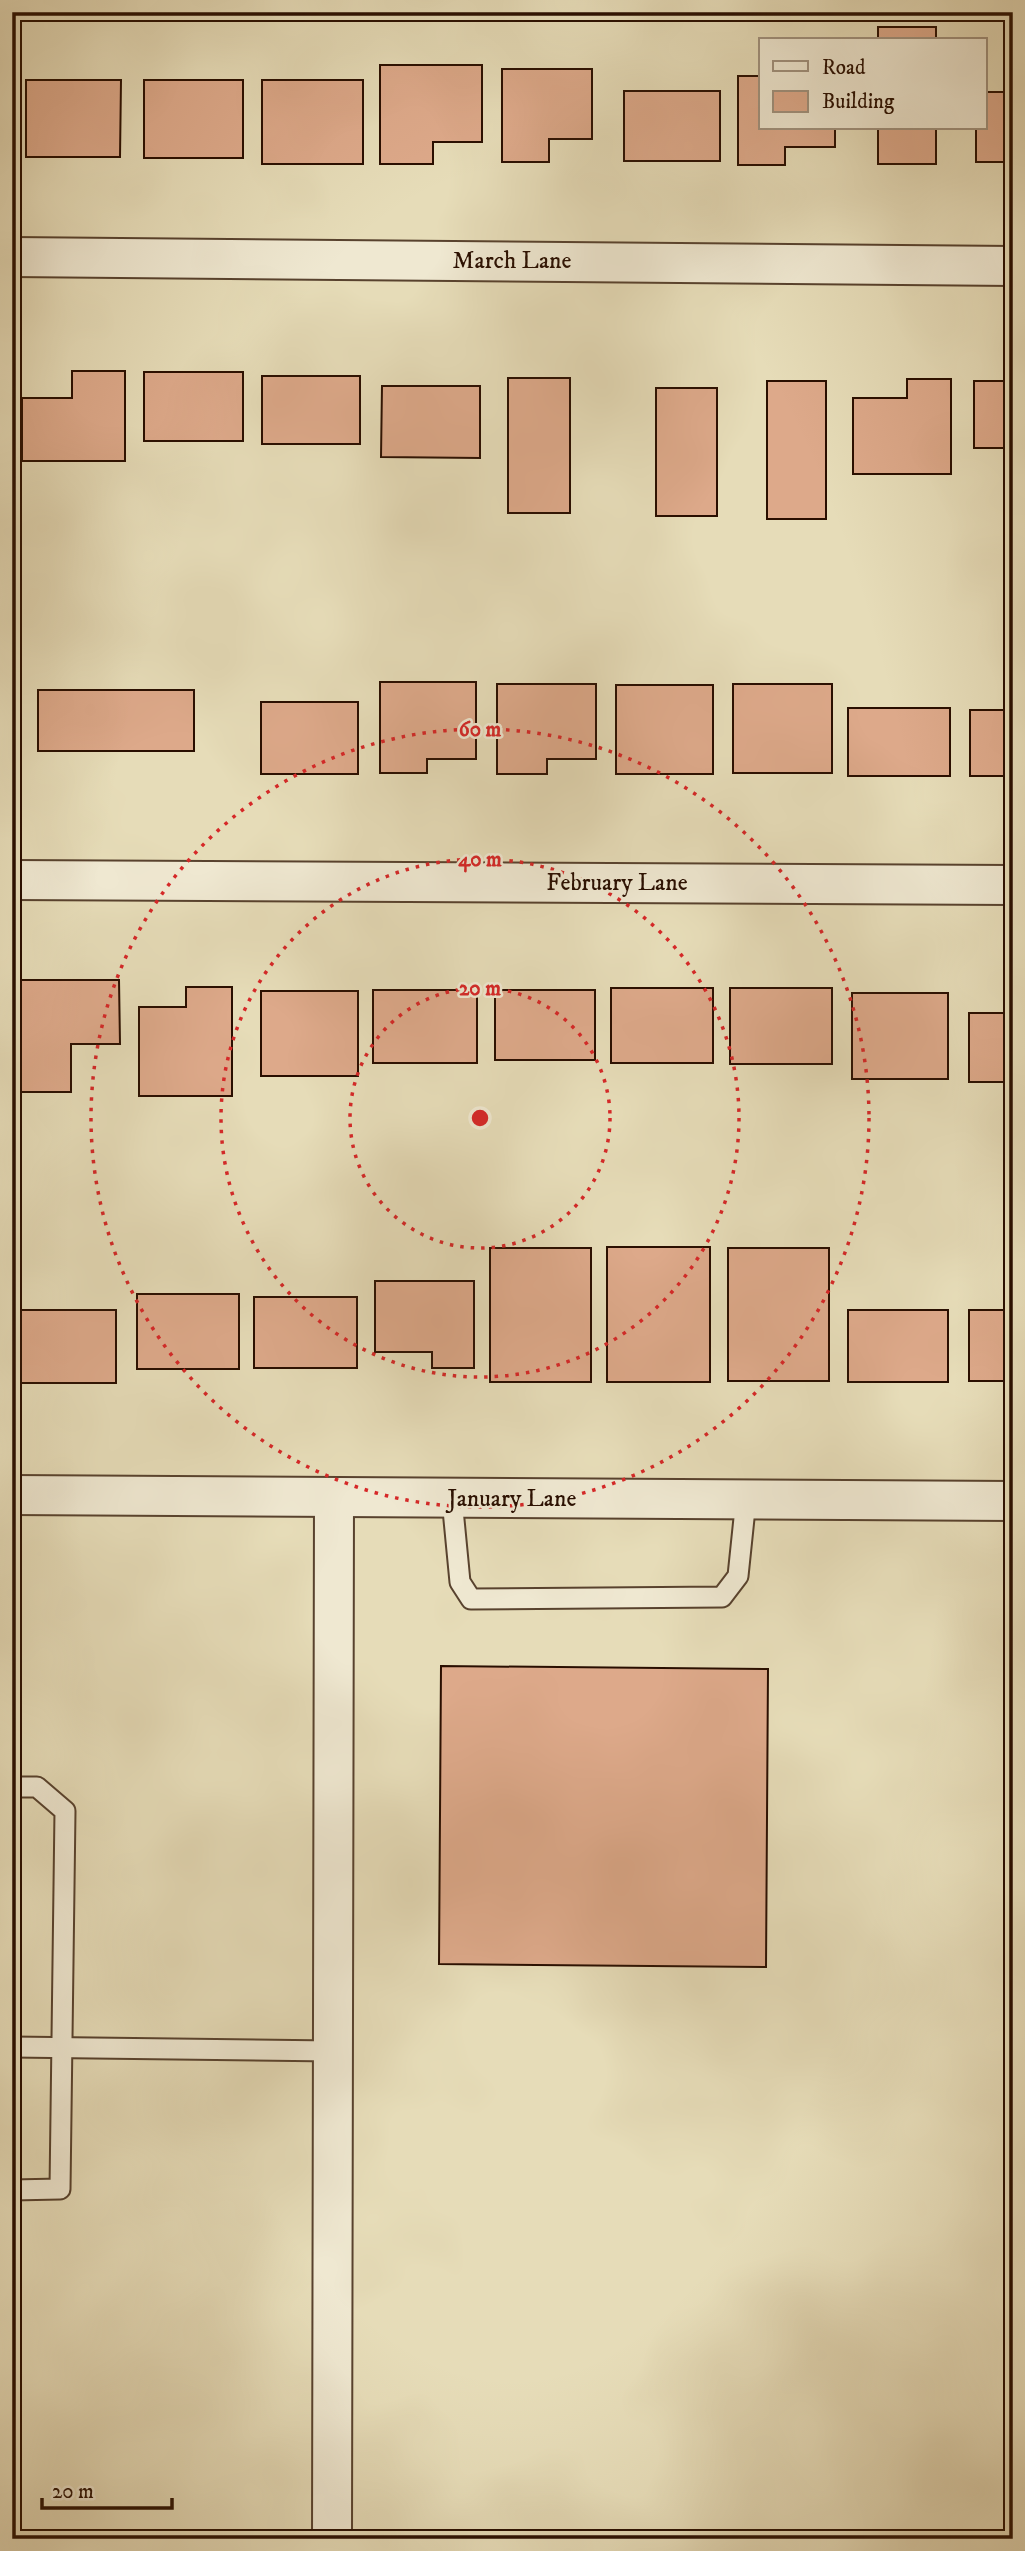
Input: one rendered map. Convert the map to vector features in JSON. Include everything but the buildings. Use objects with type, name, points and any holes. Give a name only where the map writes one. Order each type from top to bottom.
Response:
[{"type":"street","name":"March Lane","points":[[12,257],[1013,266]]},
{"type":"street","name":"February Lane","points":[[12,880],[1013,885]]},
{"type":"street","name":"January Lane","points":[[12,1495],[1013,1501]]},
{"type":"street","points":[[332,2539],[334,1498]]},
{"type":"lane","points":[[452,1499],[460,1582],[471,1599],[499,1599],[722,1597],[738,1576],[746,1499]]},
{"type":"lane","points":[[12,1787],[37,1787],[65,1811],[60,2189],[12,2190]]},
{"type":"lane","points":[[12,2047],[333,2051]]}]
